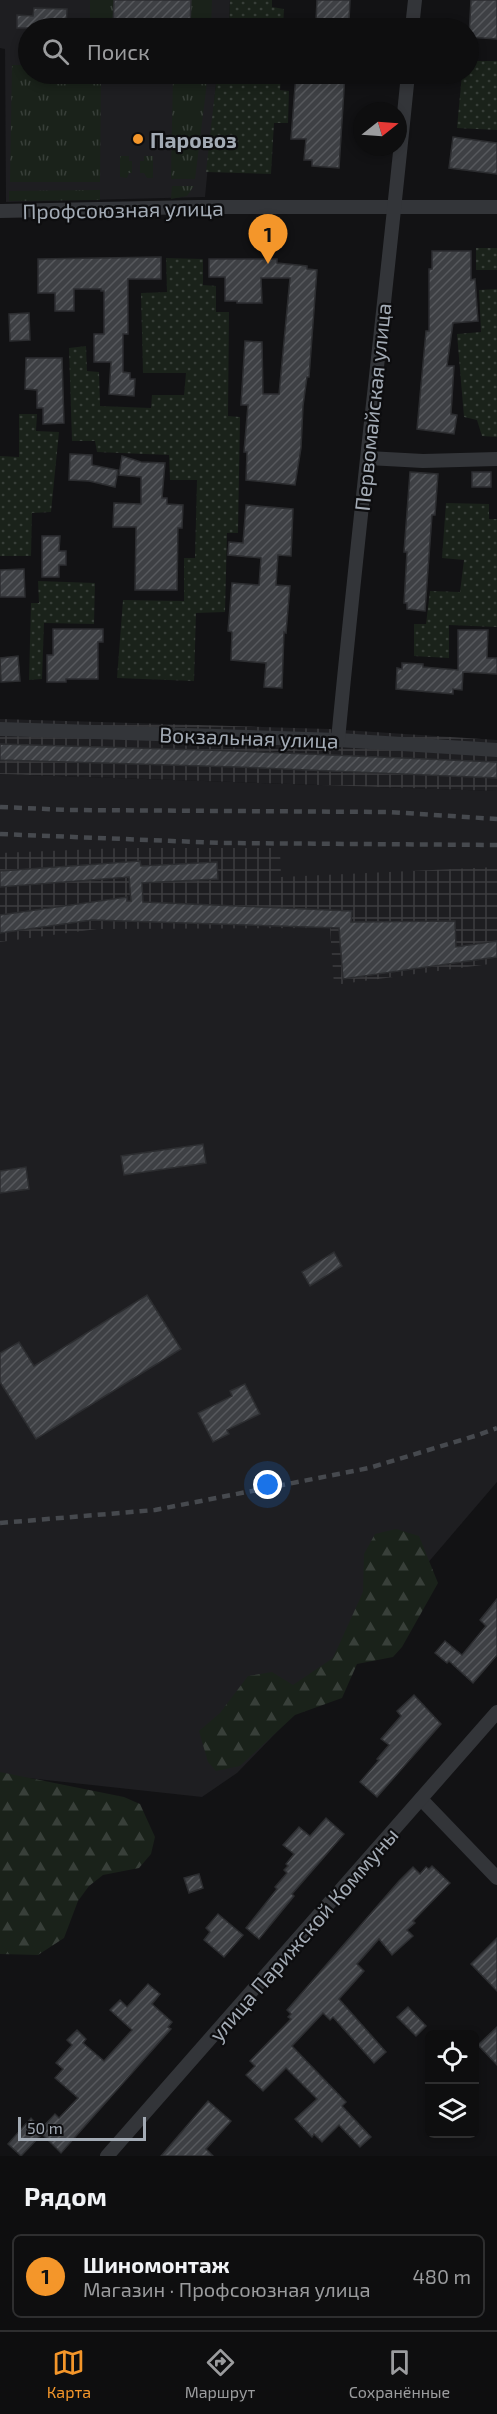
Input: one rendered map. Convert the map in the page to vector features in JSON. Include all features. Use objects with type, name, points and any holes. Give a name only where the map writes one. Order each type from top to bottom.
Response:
[{"type":"street","points":[[413,18],[415,0]]},
{"type":"street","name":"Первомайская улица","points":[[338,740],[354,568],[368,458],[407,84]]},
{"type":"street","name":"Профсоюзная улица","points":[[0,211],[197,207],[497,207]]},
{"type":"street","points":[[368,458],[423,461],[497,459]]},
{"type":"street","name":"Вокзальная улица","points":[[0,729],[338,740],[497,750]]},
{"type":"street","name":"улица Парижской Коммуны","points":[[107,2156],[497,1712]]},
{"type":"street","points":[[421,1799],[497,1878]]},
{"type":"shaded area","points":[[0,0],[230,0],[229,18],[18,18],[18,84],[216,84],[205,197],[6,202],[5,49],[0,48]]},
{"type":"shaded area","points":[[0,719],[328,729],[497,740],[497,791],[0,774]]},
{"type":"shaded area","points":[[0,774],[497,791],[497,1482],[331,1676],[237,1773],[202,1797],[0,1775]]},
{"type":"shaded area","points":[[122,848],[280,848],[281,877],[497,867],[497,963],[334,985],[330,928],[97,929],[0,942],[0,853]]},
{"type":"green space","points":[[90,0],[114,0],[113,18],[90,18]]},
{"type":"green space","points":[[191,0],[212,0],[211,18],[190,18]]},
{"type":"green space","points":[[230,0],[272,0],[272,7],[284,9],[284,18],[229,18]]},
{"type":"green space","points":[[479,61],[497,61],[497,130],[457,128],[461,84],[479,84]]},
{"type":"green space","points":[[12,65],[18,65],[18,84],[101,84],[100,182],[10,182]]},
{"type":"green space","points":[[173,84],[207,84],[195,179],[171,179]]},
{"type":"green space","points":[[216,84],[280,84],[280,90],[289,91],[288,123],[274,123],[271,174],[206,172]]},
{"type":"green space","points":[[120,156],[129,156],[129,161],[132,161],[132,173],[129,173],[127,178],[120,177]]},
{"type":"green space","points":[[144,156],[153,156],[153,178],[147,178],[144,173],[140,173],[140,161],[144,161]]},
{"type":"green space","points":[[172,186],[194,186],[187,196],[171,199]]},
{"type":"green space","points":[[100,190],[100,200],[9,201],[9,191]]},
{"type":"green space","points":[[476,248],[497,248],[497,270],[476,270]]},
{"type":"green space","points":[[166,258],[203,259],[203,285],[216,286],[216,312],[229,312],[228,416],[240,417],[238,533],[227,533],[225,612],[196,613],[194,681],[117,678],[123,600],[184,601],[184,558],[195,558],[197,480],[170,480],[169,455],[97,452],[95,441],[72,441],[69,348],[86,346],[87,371],[99,372],[100,406],[151,408],[152,395],[184,395],[186,373],[143,373],[141,293],[167,292]]},
{"type":"green space","points":[[497,289],[497,437],[482,436],[477,420],[464,417],[457,334],[481,332],[479,290]]},
{"type":"green space","points":[[19,414],[37,414],[36,431],[59,432],[51,512],[32,513],[31,556],[0,556],[0,456],[19,457]]},
{"type":"green space","points":[[446,503],[489,504],[489,519],[497,519],[497,627],[449,625],[449,658],[414,656],[414,624],[426,624],[430,591],[460,592],[464,560],[442,558]]},
{"type":"green space","points":[[38,581],[95,583],[94,624],[44,623],[42,679],[29,680],[31,603],[39,603]]},
{"type":"green space","points":[[396,1529],[419,1536],[438,1583],[402,1647],[393,1657],[357,1664],[342,1698],[295,1715],[240,1766],[216,1771],[208,1762],[199,1731],[220,1713],[248,1676],[272,1672],[293,1685],[333,1658],[363,1592],[364,1554],[375,1534]]},
{"type":"green space","points":[[0,1772],[124,1797],[140,1804],[155,1837],[151,1854],[139,1868],[103,1875],[89,1886],[78,1901],[64,1938],[38,1955],[0,1954]]},
{"type":"building","points":[[114,0],[191,0],[190,18],[113,18]]},
{"type":"building","points":[[317,0],[350,0],[349,18],[316,18]]},
{"type":"building","points":[[471,0],[497,0],[497,39],[479,38],[479,18],[470,18]]},
{"type":"building","points":[[34,8],[67,9],[67,18],[18,18],[17,28],[17,15],[33,16]]},
{"type":"building","points":[[295,84],[344,84],[339,168],[312,166],[312,160],[304,160],[306,139],[291,139]]},
{"type":"building","points":[[453,137],[497,143],[497,174],[449,168]]},
{"type":"building","points":[[432,251],[471,251],[471,280],[475,279],[478,321],[453,323],[447,366],[454,366],[451,414],[457,415],[454,434],[417,429],[426,331],[429,331],[429,269],[432,269]]},
{"type":"building","points":[[161,257],[161,279],[128,279],[128,334],[123,334],[123,372],[130,373],[130,379],[135,379],[134,396],[109,394],[111,362],[94,362],[94,334],[104,334],[104,291],[74,289],[74,311],[55,311],[55,293],[38,293],[38,259]]},
{"type":"building","points":[[209,259],[277,259],[277,263],[307,266],[307,269],[317,270],[309,377],[307,377],[303,406],[301,448],[295,485],[246,480],[247,452],[244,452],[248,405],[241,405],[245,341],[262,342],[263,394],[279,394],[290,278],[261,278],[262,303],[225,301],[225,277],[209,277]]},
{"type":"building","points":[[29,313],[30,340],[10,341],[9,314]]},
{"type":"building","points":[[26,358],[62,358],[64,423],[43,424],[43,408],[37,408],[37,390],[25,389]]},
{"type":"building","points":[[70,454],[92,455],[92,465],[118,470],[115,487],[89,481],[69,480]]},
{"type":"building","points":[[122,456],[141,462],[165,463],[162,498],[167,498],[167,504],[183,505],[182,528],[178,528],[177,590],[135,590],[136,527],[113,527],[114,503],[141,504],[141,477],[119,475]]},
{"type":"building","points":[[410,472],[438,474],[435,515],[432,515],[425,611],[407,609],[407,603],[404,603],[407,552],[404,552]]},
{"type":"building","points":[[472,472],[491,472],[491,487],[472,487]]},
{"type":"building","points":[[246,505],[293,509],[291,556],[278,555],[276,585],[290,586],[286,633],[284,632],[282,688],[264,687],[266,663],[231,660],[232,632],[228,631],[232,583],[259,585],[261,558],[228,555],[229,542],[243,543]]},
{"type":"building","points":[[42,536],[60,536],[59,551],[66,551],[66,565],[59,565],[59,577],[42,577]]},
{"type":"building","points":[[24,569],[25,597],[0,597],[0,570]]},
{"type":"building","points":[[53,629],[103,629],[103,642],[98,642],[98,679],[66,679],[66,682],[47,682],[47,655],[53,655]]},
{"type":"building","points":[[458,630],[488,630],[487,658],[497,658],[497,674],[463,672],[462,690],[453,689],[453,694],[396,689],[397,668],[402,669],[402,663],[458,670]]},
{"type":"building","points":[[18,656],[20,681],[1,682],[0,658]]},
{"type":"building","points":[[0,744],[497,762],[497,778],[0,760]]},
{"type":"building","points":[[140,861],[141,866],[217,862],[218,879],[142,883],[143,902],[352,911],[351,922],[455,921],[456,947],[497,941],[497,957],[343,979],[339,928],[92,920],[0,933],[0,915],[127,897],[127,901],[131,901],[129,877],[0,887],[0,871]]},
{"type":"building","points":[[203,1144],[206,1163],[124,1175],[121,1156]]},
{"type":"building","points":[[26,1167],[29,1189],[0,1193],[0,1171]]},
{"type":"building","points":[[334,1252],[342,1266],[310,1286],[302,1272]]},
{"type":"building","points":[[147,1295],[181,1349],[36,1439],[0,1382],[0,1353],[19,1342],[34,1366]]},
{"type":"building","points":[[245,1384],[260,1414],[227,1430],[229,1434],[213,1442],[198,1413],[232,1396],[230,1391]]},
{"type":"building","points":[[497,1599],[497,1655],[473,1683],[449,1661],[447,1663],[435,1653],[445,1641],[462,1655],[486,1626],[480,1620]]},
{"type":"building","points":[[414,1695],[441,1724],[377,1797],[360,1782],[389,1745],[381,1739],[401,1716],[397,1711]]},
{"type":"building","points":[[326,1818],[344,1834],[292,1894],[294,1896],[259,1939],[246,1928],[287,1873],[284,1870],[288,1866],[286,1864],[294,1854],[283,1845],[299,1827],[310,1836]]},
{"type":"building","points":[[432,1866],[450,1883],[413,1921],[415,1923],[407,1930],[413,1936],[392,1955],[379,1939],[357,1964],[364,1971],[339,1999],[386,2052],[374,2063],[333,2017],[330,2020],[323,2013],[292,2046],[346,2102],[342,2106],[371,2137],[360,2147],[339,2125],[322,2142],[314,2134],[312,2137],[295,2119],[317,2099],[286,2068],[263,2091],[246,2075],[255,2066],[250,2061],[291,2019],[288,2017],[291,2014],[287,2010],[399,1881],[413,1867],[420,1874],[426,1867],[429,1869]]},
{"type":"building","points":[[199,1874],[203,1888],[189,1893],[184,1878]]},
{"type":"building","points":[[218,1914],[243,1935],[224,1957],[204,1940],[210,1932],[206,1928]]},
{"type":"building","points":[[497,1938],[497,1991],[471,1964]]},
{"type":"building","points":[[148,1984],[160,1994],[152,2004],[172,2022],[168,2027],[171,2029],[61,2153],[42,2134],[21,2156],[8,2144],[31,2118],[41,2129],[55,2114],[59,2118],[78,2098],[55,2078],[63,2069],[56,2063],[72,2045],[67,2040],[77,2030],[86,2039],[83,2043],[104,2061],[132,2030],[110,2010],[120,2000],[127,2007]]},
{"type":"building","points":[[408,2007],[426,2026],[416,2036],[397,2017]]},
{"type":"building","points":[[497,2027],[497,2065],[479,2046]]},
{"type":"building","points":[[208,2101],[231,2121],[206,2149],[213,2156],[161,2156]]},
{"type":"railway","points":[[0,807],[69,810],[389,812],[497,819]]},
{"type":"railway","points":[[0,834],[222,843],[497,845]]},
{"type":"railway","points":[[0,1523],[155,1510],[369,1468],[497,1428]]},
{"type":"place","name":"Паровоз","points":[[138,139]]},
{"type":"place","name":"Шиномонтаж","points":[[268,264]]}]
